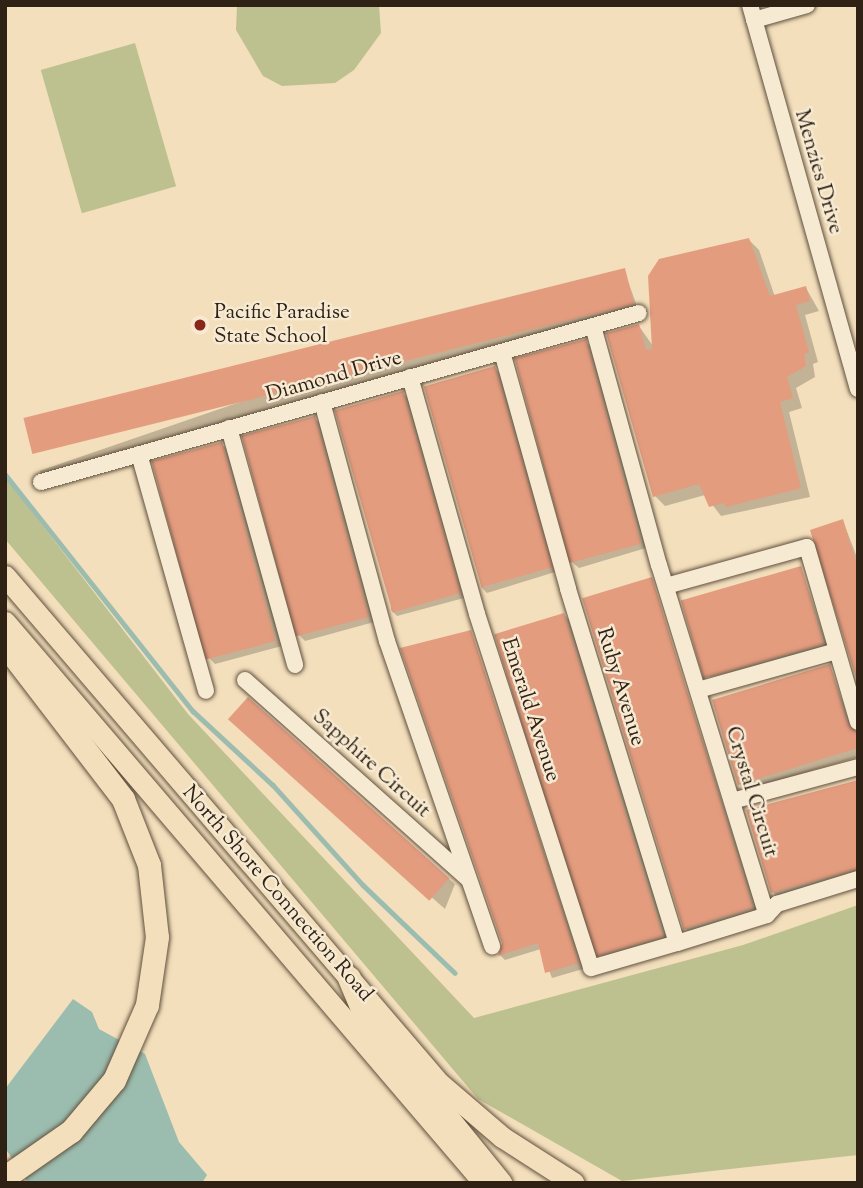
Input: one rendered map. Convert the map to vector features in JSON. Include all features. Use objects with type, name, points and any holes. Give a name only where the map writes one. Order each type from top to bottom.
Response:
[{"type":"highway","points":[[5,645],[123,799],[149,865],[157,937],[147,1005],[114,1080],[71,1131],[5,1177]]},
{"type":"highway","points":[[349,978],[365,1016],[500,1183]]},
{"type":"main road","name":"North Shore Connection Road","points":[[5,576],[349,978],[458,1100],[502,1138],[574,1183]]},
{"type":"main road","name":"North Shore Connection Road","points":[[5,622],[484,1183]]},
{"type":"street","points":[[752,13],[807,5]]},
{"type":"street","name":"Menzies Drive","points":[[752,13],[858,389]]},
{"type":"street","name":"Diamond Drive","points":[[41,482],[639,313]]},
{"type":"street","name":"Crystal Circuit","points":[[593,326],[659,565],[767,915]]},
{"type":"street","name":"Ruby Avenue","points":[[502,352],[568,589],[677,943]]},
{"type":"street","name":"Emerald Avenue","points":[[410,377],[477,614],[591,968],[677,943]]},
{"type":"street","name":"Sapphire Circuit","points":[[322,402],[387,641],[492,947]]},
{"type":"street","points":[[229,428],[295,666]]},
{"type":"street","points":[[139,454],[206,691]]},
{"type":"street","points":[[666,586],[807,547],[858,722]]},
{"type":"street","points":[[698,690],[837,650]]},
{"type":"street","name":"Sapphire Circuit","points":[[245,680],[469,880]]},
{"type":"street","points":[[732,801],[858,766]]},
{"type":"street","points":[[677,943],[767,915],[777,904],[858,879]]},
{"type":"green space","points":[[237,5],[379,5],[381,33],[354,70],[335,83],[282,86],[263,76],[236,30]]},
{"type":"green space","points":[[135,43],[176,186],[82,213],[41,70]]},
{"type":"green space","points":[[5,477],[188,714],[474,1018],[743,945],[858,905],[858,1155],[622,1181],[478,1099],[5,539]]},
{"type":"shaded area","points":[[73,999],[92,1012],[99,1029],[145,1054],[179,1142],[207,1175],[202,1183],[28,1183],[5,1148],[5,1089]]},
{"type":"building","points":[[749,238],[770,296],[806,286],[810,301],[796,305],[809,352],[804,354],[806,366],[787,377],[793,398],[780,402],[801,488],[726,507],[724,503],[709,507],[699,484],[653,497],[606,333],[639,324],[646,350],[652,349],[648,276],[659,259]]},
{"type":"building","points":[[625,268],[634,304],[32,454],[23,418]]},
{"type":"building","points":[[586,339],[641,544],[569,563],[515,358]]},
{"type":"building","points":[[495,366],[553,567],[481,587],[424,386]]},
{"type":"building","points":[[403,391],[461,593],[393,612],[335,411]]},
{"type":"building","points":[[315,416],[369,617],[295,637],[242,436]]},
{"type":"building","points":[[222,442],[275,641],[205,660],[151,461]]},
{"type":"building","points":[[843,519],[858,569],[858,684],[810,530]]},
{"type":"building","points":[[801,566],[823,644],[703,678],[681,600]]},
{"type":"building","points":[[652,577],[753,908],[683,929],[582,598]]},
{"type":"building","points":[[564,613],[663,936],[593,958],[494,634]]},
{"type":"building","points":[[471,630],[579,963],[545,973],[538,943],[498,956],[502,943],[400,648]]},
{"type":"building","points":[[830,664],[848,725],[858,732],[858,748],[738,785],[712,700]]},
{"type":"building","points":[[248,697],[449,878],[429,901],[228,719]]},
{"type":"building","points":[[858,780],[858,869],[771,893],[746,810]]},
{"type":"waterway","points":[[5,474],[193,711],[273,785],[363,885],[455,973]]},
{"type":"place","name":"Pacific Paradise State School","points":[[200,325]]}]
